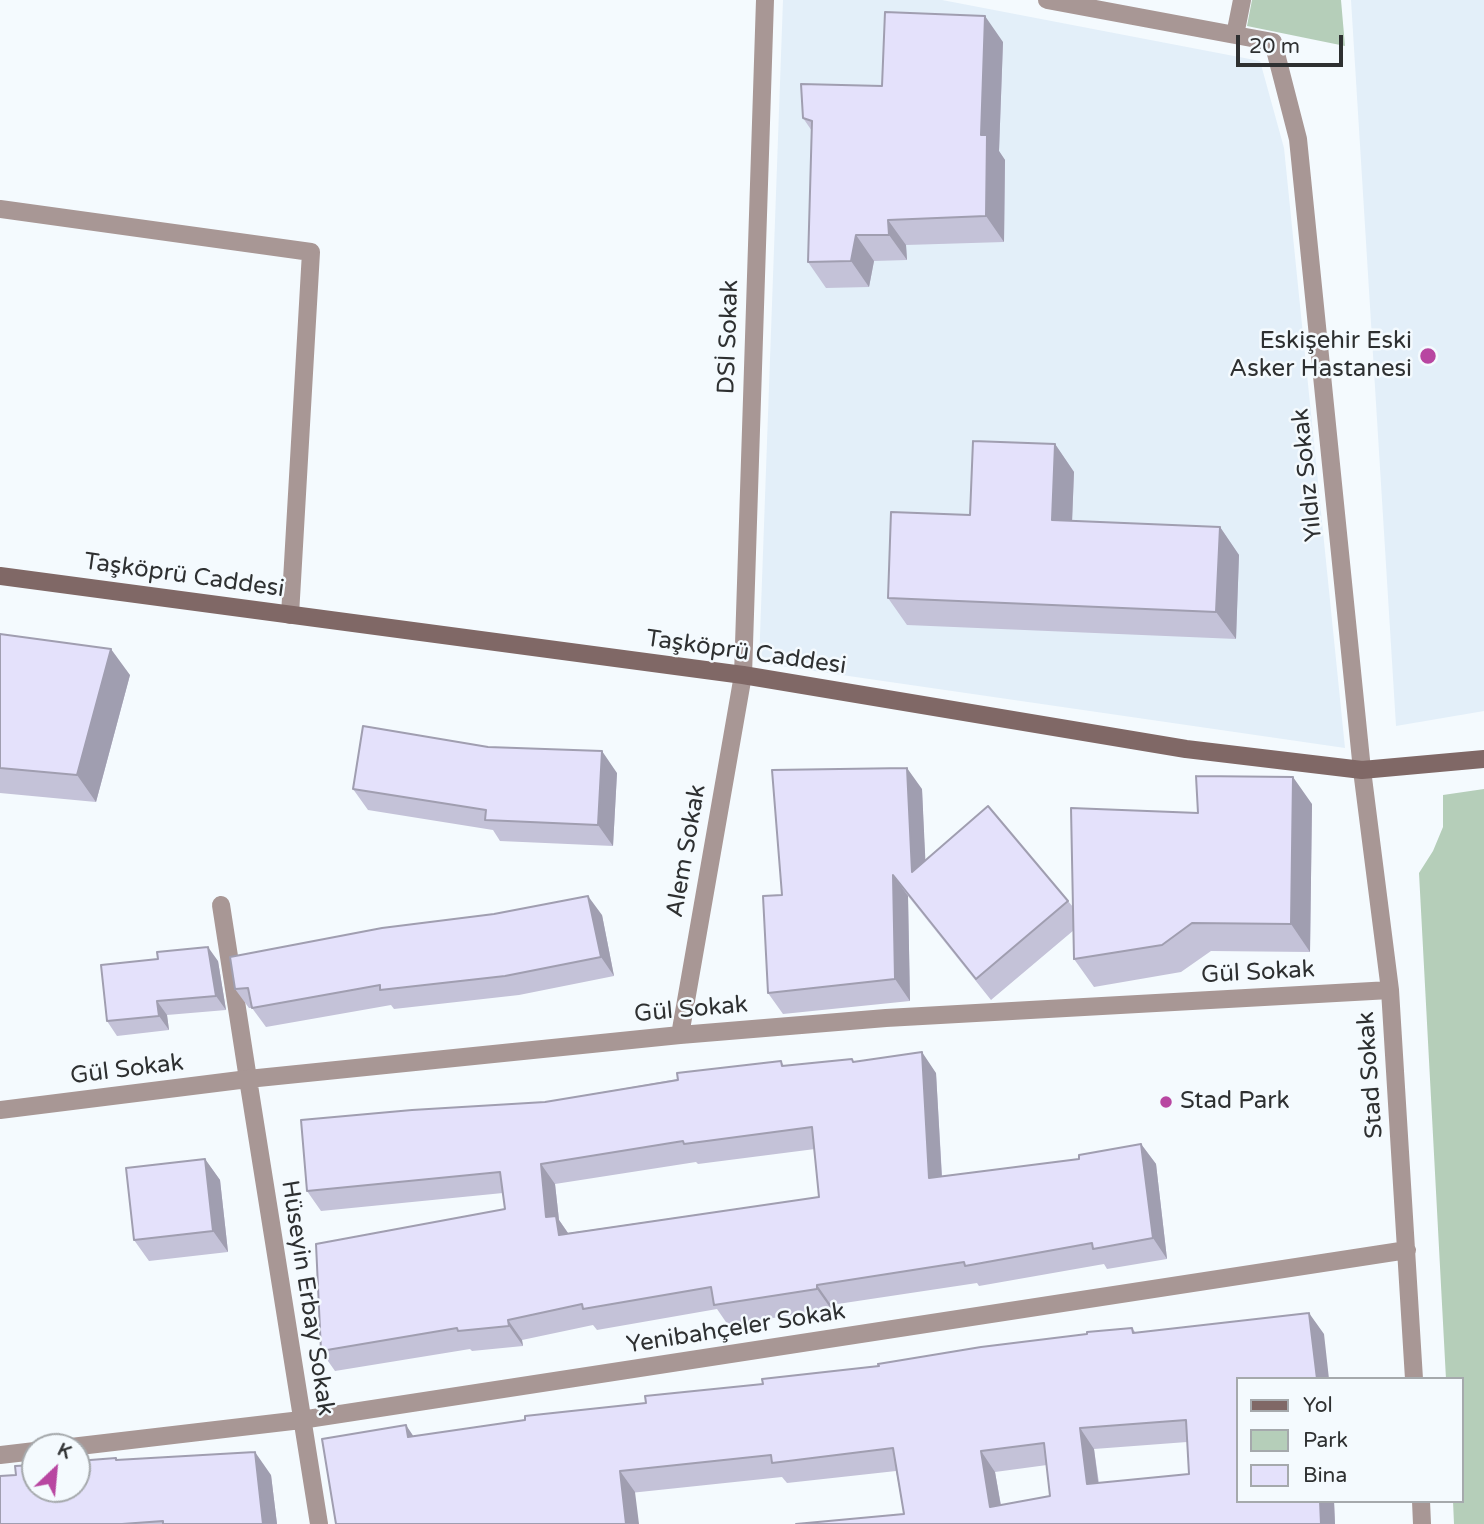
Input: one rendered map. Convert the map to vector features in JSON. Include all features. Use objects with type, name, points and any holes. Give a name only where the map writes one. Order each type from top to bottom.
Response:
[{"type":"main road","name":"Taşköprü Caddesi","points":[[0,576],[743,675],[1186,749],[1362,770],[1484,759]]},
{"type":"street","name":"DSİ Sokak","points":[[743,675],[765,0]]},
{"type":"street","points":[[1047,0],[1236,35],[1242,0]]},
{"type":"street","name":"Yıldız Sokak","points":[[1236,35],[1273,42],[1298,138],[1362,770]]},
{"type":"street","points":[[0,209],[311,252],[290,615]]},
{"type":"street","name":"Alem Sokak","points":[[680,1035],[743,675]]},
{"type":"street","name":"Stad Sokak","points":[[1362,770],[1390,990],[1414,1377]]},
{"type":"street","name":"Hüseyin Erbay Sokak","points":[[221,905],[319,1524]]},
{"type":"street","name":"Gül Sokak","points":[[0,1110],[248,1079],[680,1035],[886,1018],[1390,990]]},
{"type":"street","name":"Yenibahçeler Sokak","points":[[91,1445],[301,1420],[1407,1250]]},
{"type":"street","points":[[0,1455],[21,1453]]},
{"type":"street","points":[[1421,1503],[1422,1524]]},
{"type":"shaded area","points":[[783,0],[942,0],[1260,61],[1284,148],[1345,748],[759,663]]},
{"type":"shaded area","name":"Eskişehir Eski Asker Hastanesi","points":[[1351,0],[1484,0],[1484,711],[1396,726]]},
{"type":"green space","points":[[1252,0],[1341,0],[1345,46],[1247,26]]},
{"type":"green space","points":[[1484,789],[1484,1524],[1454,1524],[1453,1503],[1463,1503],[1463,1377],[1446,1377],[1419,873],[1433,851],[1443,827],[1443,795]]},
{"type":"building","points":[[885,12],[985,16],[981,135],[987,135],[986,216],[888,220],[889,235],[856,235],[851,261],[808,262],[812,121],[803,118],[801,84],[882,86]]},
{"type":"building","points":[[973,441],[1055,444],[1052,520],[1220,527],[1216,612],[888,598],[891,512],[970,515]]},
{"type":"building","points":[[0,634],[111,649],[77,775],[0,768]]},
{"type":"building","points":[[363,726],[488,747],[602,751],[598,825],[485,820],[486,810],[353,789]]},
{"type":"building","points":[[907,768],[912,872],[988,806],[1068,901],[976,979],[893,875],[895,979],[768,993],[763,896],[782,895],[772,770]]},
{"type":"building","points":[[1196,776],[1293,777],[1291,924],[1192,923],[1162,945],[1074,959],[1071,808],[1198,813]]},
{"type":"building","points":[[588,896],[601,957],[505,976],[380,990],[380,985],[252,1008],[248,988],[235,989],[230,957],[382,928],[494,914]]},
{"type":"building","points":[[208,947],[216,996],[157,1001],[159,1016],[107,1021],[101,965],[158,959],[157,952]]},
{"type":"building","points":[[922,1052],[929,1178],[1079,1159],[1079,1155],[1141,1144],[1153,1238],[1093,1249],[1092,1243],[965,1266],[964,1262],[817,1285],[817,1289],[714,1305],[711,1287],[583,1309],[582,1304],[508,1320],[509,1326],[458,1331],[457,1328],[321,1351],[316,1244],[505,1209],[500,1172],[307,1191],[301,1120],[545,1102],[678,1080],[677,1073],[781,1061],[782,1066],[852,1059],[853,1062]],"holes":[[[812,1127],[819,1197],[559,1235],[556,1216],[546,1217],[541,1164],[683,1141],[684,1144]]]},
{"type":"building","points":[[205,1159],[213,1231],[134,1240],[126,1168]]},
{"type":"building","points":[[1309,1313],[1317,1377],[1236,1377],[1236,1503],[1320,1503],[1321,1524],[796,1524],[904,1514],[893,1448],[772,1463],[771,1455],[620,1471],[626,1524],[336,1524],[322,1439],[406,1425],[408,1437],[525,1420],[525,1416],[646,1403],[645,1396],[763,1384],[762,1379],[879,1366],[878,1364],[981,1347],[1132,1328],[1133,1333]],"holes":[[[1186,1420],[1189,1474],[1087,1484],[1080,1428]],[[1044,1443],[1050,1496],[990,1507],[981,1451]]]},
{"type":"building","points":[[255,1452],[263,1524],[163,1524],[163,1521],[122,1524],[0,1524],[0,1476],[16,1475],[15,1466],[21,1466],[21,1503],[91,1503],[91,1460]]},
{"type":"place","name":"Eskişehir Eski Asker Hastanesi","points":[[1428,356]]},
{"type":"place","name":"Stad Park","points":[[1166,1102]]}]
